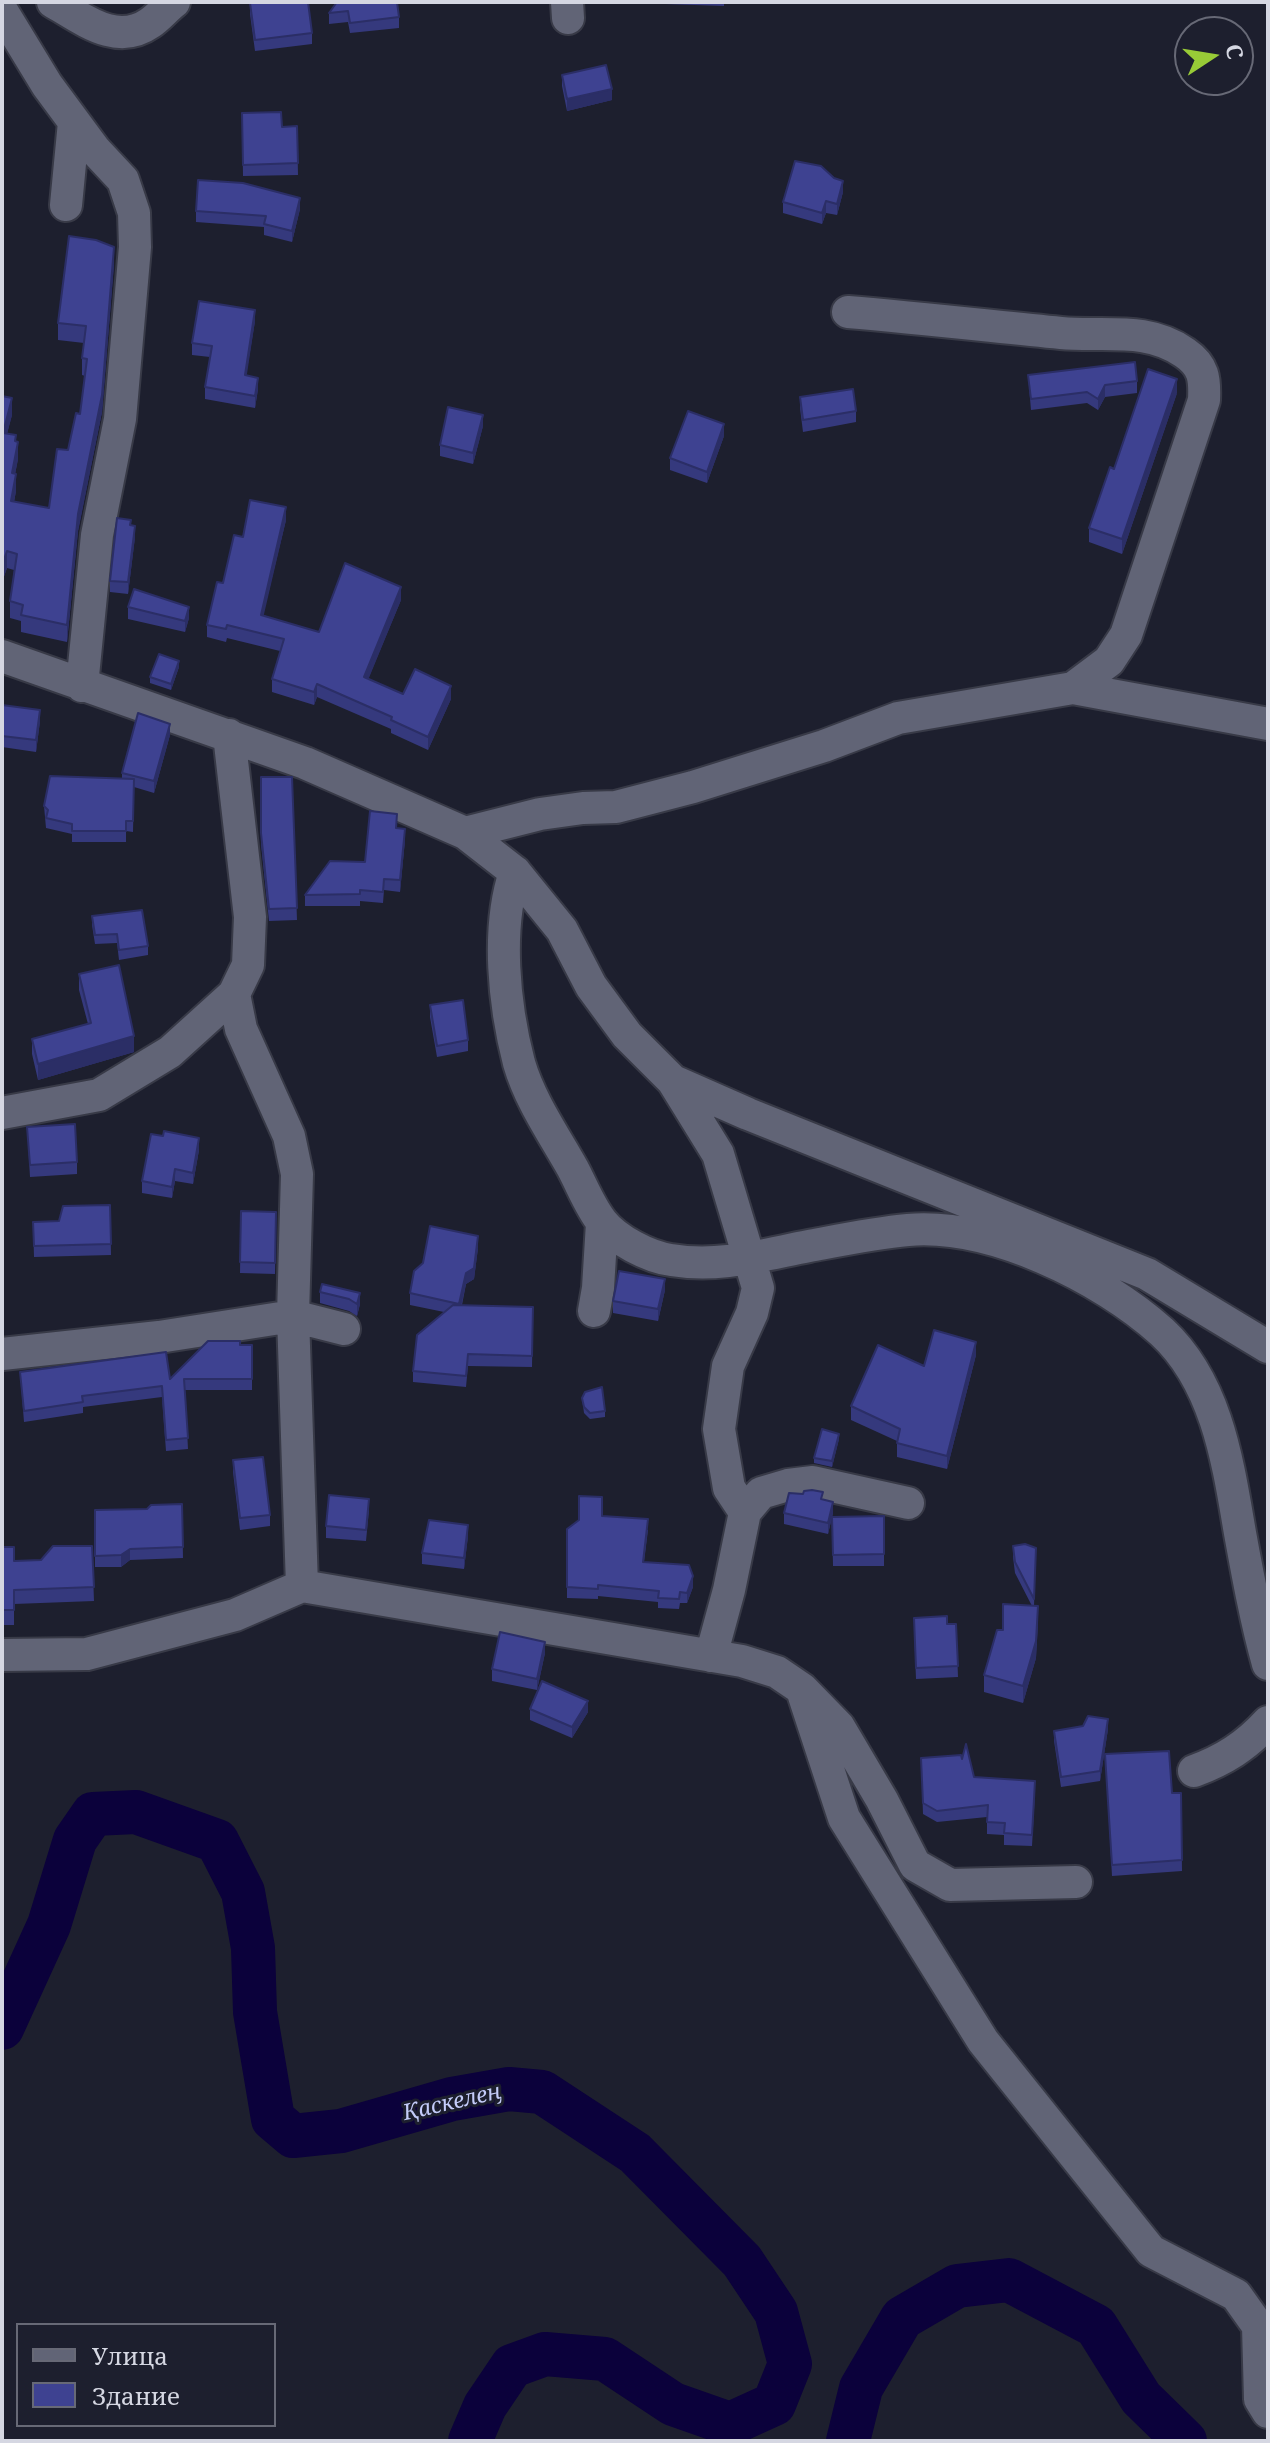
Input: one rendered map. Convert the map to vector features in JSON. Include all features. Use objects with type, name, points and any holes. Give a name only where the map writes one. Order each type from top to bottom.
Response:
[{"type":"street","points":[[53,2],[99,29],[125,33],[149,24],[174,2]]},
{"type":"street","points":[[2,11],[47,85],[123,180],[134,213],[135,247],[120,419],[97,535],[82,686]]},
{"type":"street","points":[[66,205],[74,122]]},
{"type":"street","points":[[848,312],[1066,334],[1127,333],[1157,338],[1185,353],[1201,367],[1205,378],[1204,400],[1126,635],[1109,661],[1073,688]]},
{"type":"street","points":[[2,656],[305,763],[465,833],[515,872],[562,930],[591,986],[627,1035],[673,1081],[718,1154],[758,1288],[752,1313],[728,1366],[719,1429],[729,1488],[745,1512]]},
{"type":"street","points":[[465,833],[540,814],[616,807],[693,787],[824,746],[898,718],[1073,688],[1268,724]]},
{"type":"street","points":[[2,1113],[99,1095],[170,1052],[234,994],[248,965],[250,917],[229,735]]},
{"type":"street","points":[[515,872],[507,896],[504,931],[507,994],[520,1064],[542,1118],[602,1223],[647,1253],[669,1260],[711,1263],[751,1260],[809,1246],[910,1230],[976,1236],[1029,1252],[1080,1275],[1163,1333],[1196,1374],[1220,1434],[1255,1541],[1259,1629],[1268,1664]]},
{"type":"street","points":[[234,994],[241,1029],[289,1136],[297,1174],[293,1316],[302,1586]]},
{"type":"street","points":[[673,1081],[1147,1274],[1268,1347]]},
{"type":"street","points":[[594,1311],[600,1276],[602,1223]]},
{"type":"street","points":[[2,1354],[159,1337],[293,1316],[344,1329]]},
{"type":"street","points":[[711,1656],[745,1512],[761,1493],[813,1482],[908,1503]]},
{"type":"street","points":[[2,1655],[87,1654],[235,1615],[302,1586],[742,1661],[777,1672],[802,1689],[839,1727],[882,1800],[915,1865],[950,1885],[1076,1882]]},
{"type":"street","points":[[802,1689],[844,1818],[983,2041],[1151,2251],[1236,2295],[1258,2326],[1260,2399],[1268,2412]]},
{"type":"street","points":[[1194,1771],[1223,1761],[1268,1722]]},
{"type":"building","points":[[308,2],[312,33],[255,40],[250,3]]},
{"type":"building","points":[[337,2],[397,2],[399,17],[350,23],[348,11],[329,13]]},
{"type":"building","points":[[606,65],[612,89],[567,99],[562,75]]},
{"type":"building","points":[[281,112],[282,127],[297,126],[298,163],[243,165],[242,113]]},
{"type":"building","points":[[795,161],[821,166],[834,178],[843,181],[837,204],[826,201],[822,213],[783,202]]},
{"type":"building","points":[[198,180],[243,183],[300,198],[292,231],[264,224],[266,216],[196,211]]},
{"type":"building","points":[[69,236],[96,240],[114,247],[102,395],[78,514],[67,625],[21,615],[23,605],[10,601],[17,554],[7,551],[2,565],[2,396],[12,398],[3,433],[16,435],[15,441],[18,442],[11,501],[49,508],[57,449],[68,450],[76,413],[80,414],[87,359],[82,358],[86,326],[58,323]]},
{"type":"building","points":[[199,301],[255,310],[245,375],[258,378],[255,396],[205,387],[212,346],[192,343]]},
{"type":"building","points":[[1135,362],[1137,381],[1105,385],[1098,399],[1087,392],[1031,399],[1028,375]]},
{"type":"building","points":[[1148,369],[1177,379],[1122,539],[1089,528],[1110,467],[1114,469]]},
{"type":"building","points":[[853,389],[856,411],[803,420],[800,397]]},
{"type":"building","points":[[448,407],[483,415],[473,453],[440,445]]},
{"type":"building","points":[[688,411],[724,424],[707,472],[670,458]]},
{"type":"building","points":[[250,500],[286,507],[261,615],[319,632],[345,563],[401,587],[364,677],[403,694],[415,669],[451,686],[428,737],[391,720],[392,717],[317,684],[314,692],[272,679],[284,639],[227,625],[226,629],[207,625],[217,582],[223,583],[234,535],[243,537]]},
{"type":"building","points":[[117,518],[131,520],[130,525],[135,526],[128,582],[110,581]]},
{"type":"building","points":[[134,589],[189,607],[185,621],[128,607]]},
{"type":"building","points":[[159,654],[179,661],[171,684],[150,677]]},
{"type":"building","points":[[2,705],[40,710],[36,740],[2,736]]},
{"type":"building","points":[[138,713],[170,724],[154,781],[122,773]]},
{"type":"building","points":[[50,776],[134,779],[133,821],[126,821],[126,831],[72,831],[72,824],[46,818],[48,810],[44,806]]},
{"type":"building","points":[[261,777],[292,777],[297,908],[269,909],[261,833]]},
{"type":"building","points":[[370,811],[397,814],[396,828],[405,829],[400,880],[384,879],[383,892],[360,890],[360,894],[305,895],[330,861],[365,862]]},
{"type":"building","points":[[142,910],[148,946],[119,950],[117,934],[95,935],[92,916]]},
{"type":"building","points":[[119,965],[134,1036],[38,1064],[32,1039],[91,1023],[79,974]]},
{"type":"building","points":[[463,1000],[468,1040],[437,1046],[430,1005]]},
{"type":"building","points":[[75,1124],[77,1162],[30,1165],[27,1127]]},
{"type":"building","points":[[164,1131],[199,1138],[193,1173],[175,1169],[172,1187],[142,1181],[151,1134],[163,1136]]},
{"type":"building","points":[[110,1205],[111,1244],[34,1246],[33,1222],[59,1221],[63,1206]]},
{"type":"building","points":[[241,1211],[276,1212],[275,1263],[240,1262]]},
{"type":"building","points":[[430,1226],[478,1236],[474,1268],[466,1273],[459,1304],[410,1293],[414,1271],[423,1263]]},
{"type":"building","points":[[619,1271],[665,1279],[658,1309],[613,1301]]},
{"type":"building","points":[[322,1284],[360,1293],[357,1304],[320,1292]]},
{"type":"building","points":[[453,1305],[533,1307],[532,1356],[468,1354],[466,1376],[413,1371],[417,1335]]},
{"type":"building","points":[[934,1330],[976,1342],[947,1456],[897,1443],[900,1429],[851,1406],[878,1345],[924,1366]]},
{"type":"building","points":[[208,1341],[240,1341],[240,1345],[252,1345],[252,1379],[184,1379],[188,1438],[166,1440],[162,1386],[82,1396],[83,1402],[24,1411],[20,1372],[166,1352],[170,1379]]},
{"type":"building","points":[[602,1387],[605,1411],[590,1413],[584,1407],[582,1398],[585,1392]]},
{"type":"building","points":[[822,1429],[839,1434],[832,1461],[814,1458]]},
{"type":"building","points":[[263,1457],[270,1515],[240,1518],[233,1460]]},
{"type":"building","points":[[812,1490],[823,1492],[821,1499],[833,1502],[828,1523],[784,1513],[789,1493],[803,1494]]},
{"type":"building","points":[[329,1495],[369,1499],[366,1530],[326,1526]]},
{"type":"building","points":[[579,1496],[602,1497],[602,1516],[648,1519],[643,1562],[689,1565],[693,1576],[687,1593],[680,1592],[679,1599],[658,1598],[659,1591],[598,1585],[598,1589],[567,1587],[567,1529],[579,1520]]},
{"type":"building","points":[[182,1504],[183,1547],[130,1549],[121,1555],[95,1556],[95,1510],[147,1509],[151,1505]]},
{"type":"building","points":[[884,1516],[884,1554],[833,1555],[832,1517]]},
{"type":"building","points":[[429,1520],[468,1525],[464,1558],[422,1553]]},
{"type":"building","points":[[1025,1544],[1036,1548],[1034,1599],[1015,1562],[1013,1546]]},
{"type":"building","points":[[53,1546],[92,1546],[94,1587],[14,1590],[14,1610],[2,1610],[2,1547],[14,1547],[14,1561],[41,1560]]},
{"type":"building","points":[[1003,1604],[1038,1606],[1036,1641],[1023,1686],[984,1675],[997,1630],[1003,1630]]},
{"type":"building","points":[[947,1616],[947,1624],[956,1624],[958,1666],[916,1668],[914,1618]]},
{"type":"building","points":[[500,1632],[545,1642],[537,1679],[492,1669]]},
{"type":"building","points":[[542,1681],[588,1701],[572,1727],[530,1709]]},
{"type":"building","points":[[1088,1716],[1108,1719],[1100,1771],[1061,1777],[1054,1731],[1083,1726]]},
{"type":"building","points":[[966,1744],[974,1777],[1035,1781],[1032,1835],[1004,1833],[1005,1823],[987,1822],[988,1805],[937,1811],[923,1803],[921,1758],[961,1755],[962,1759]]},
{"type":"building","points":[[1169,1751],[1172,1793],[1181,1793],[1182,1860],[1112,1865],[1105,1754]]},
{"type":"waterway","name":"Қаскелең","points":[[2,2028],[49,1925],[75,1840],[93,1814],[136,1812],[217,1841],[243,1892],[253,1948],[255,2012],[273,2119],[293,2136],[341,2131],[452,2099],[509,2089],[542,2092],[635,2153],[742,2261],[776,2312],[790,2364],[774,2404],[730,2424],[673,2404],[605,2359],[545,2354],[512,2366],[485,2406],[470,2441]]},
{"type":"waterway","name":"Қаскелең","points":[[848,2441],[861,2388],[902,2318],[957,2286],[1009,2280],[1096,2326],[1141,2398],[1185,2441]]}]
